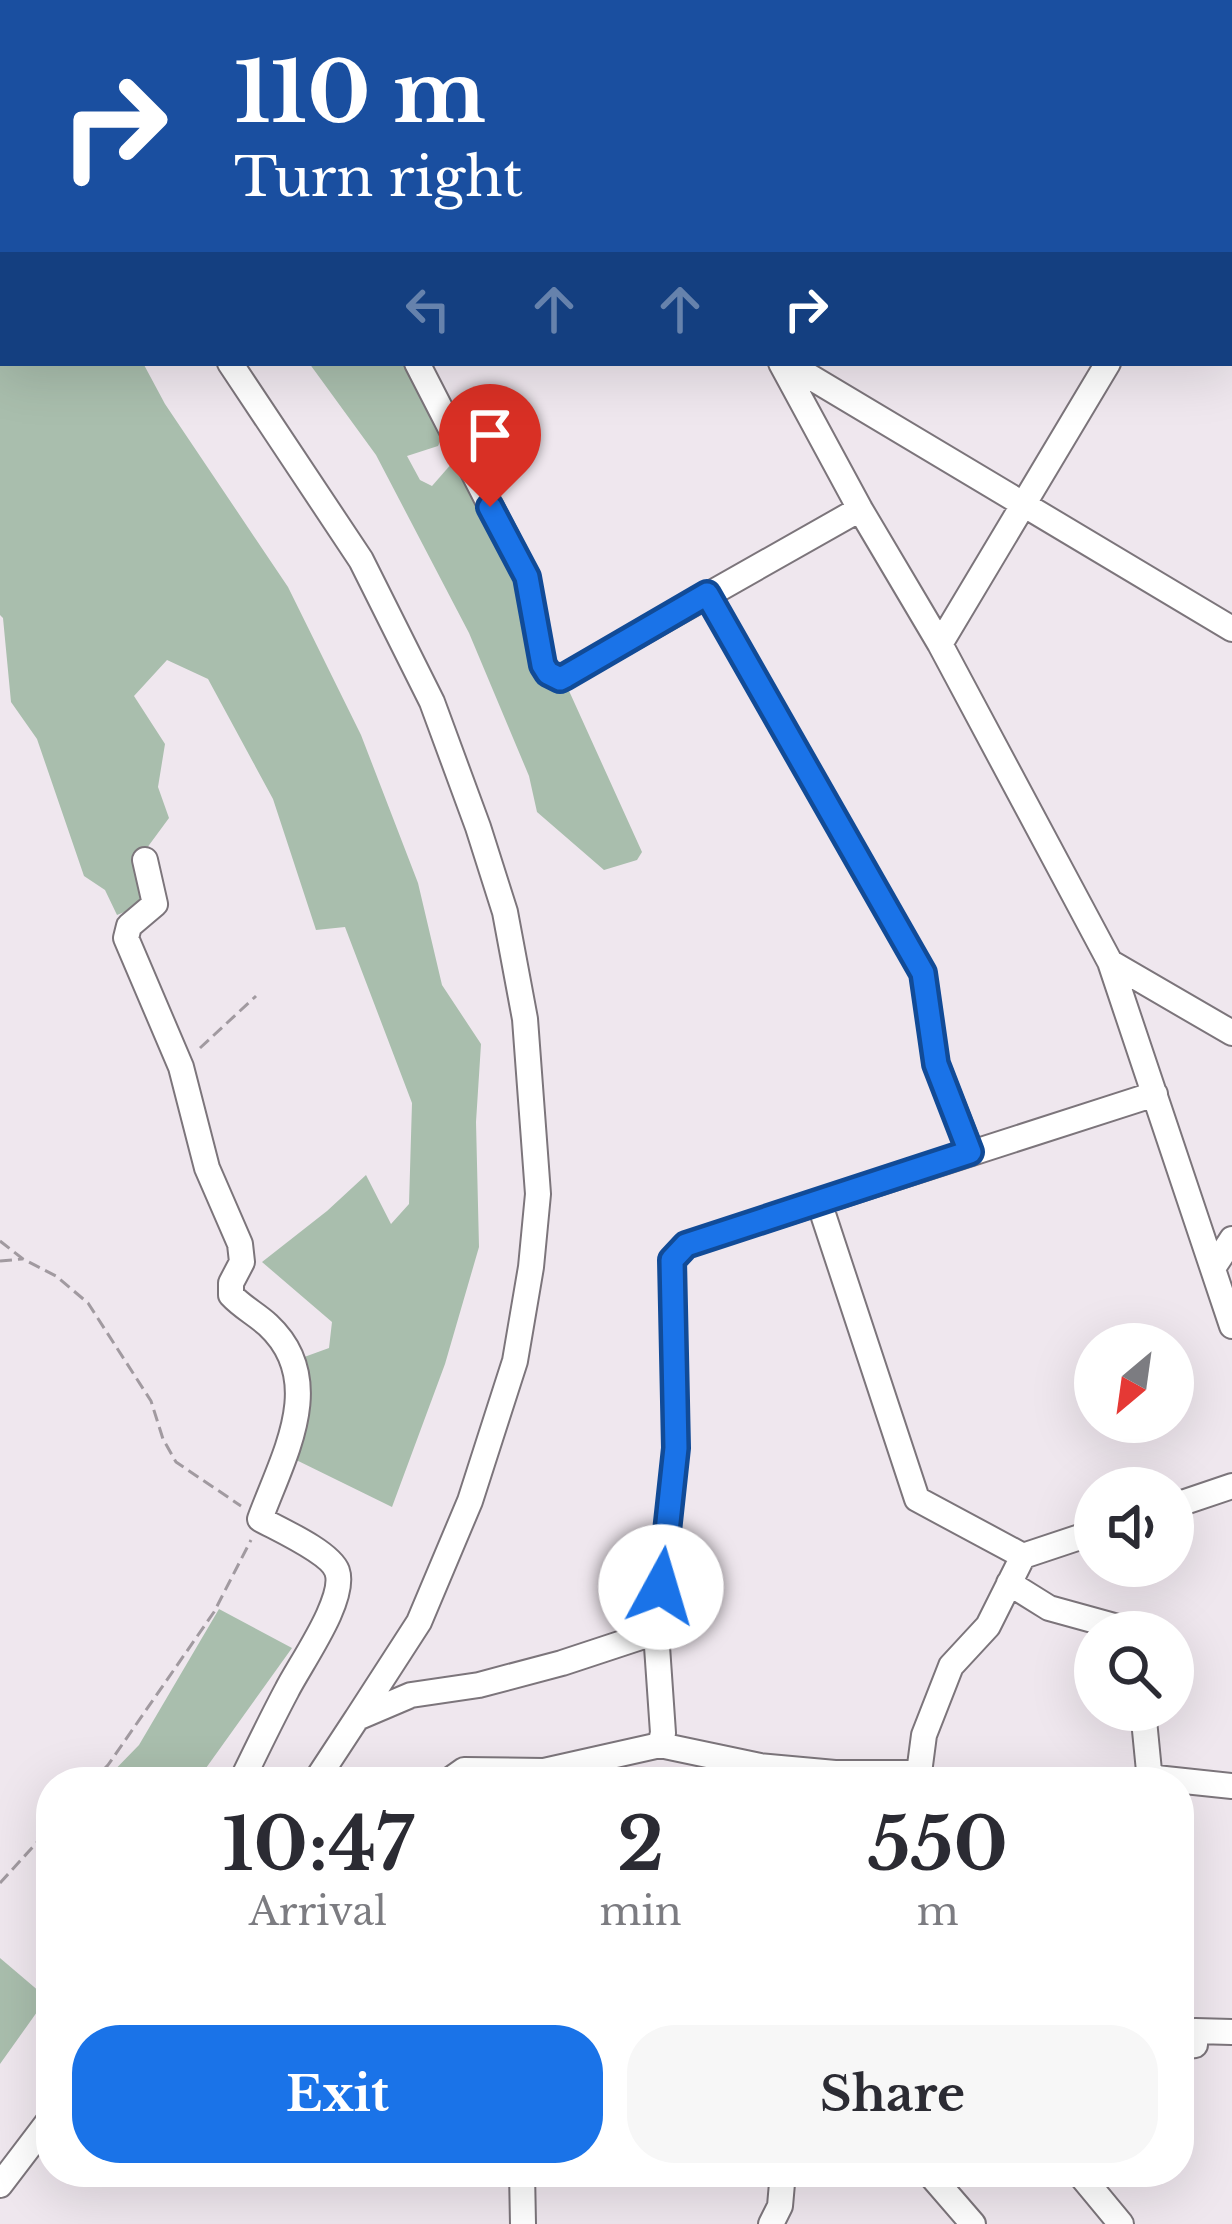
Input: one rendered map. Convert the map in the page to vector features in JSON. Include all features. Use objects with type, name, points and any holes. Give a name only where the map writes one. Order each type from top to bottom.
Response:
[{"type":"street","points":[[232,366],[362,560],[432,702],[505,912],[525,1019],[538,1194],[515,1361],[470,1501],[419,1622],[325,1767]]},
{"type":"street","points":[[419,366],[527,577],[543,665],[560,679],[860,509]]},
{"type":"street","points":[[786,366],[1110,962],[1232,1326]]},
{"type":"street","points":[[789,366],[1232,629]]},
{"type":"street","points":[[940,644],[1106,366]]},
{"type":"street","points":[[707,594],[923,973],[936,1064],[970,1152]]},
{"type":"street","points":[[145,860],[155,904],[129,926],[126,938],[181,1067],[207,1168],[240,1244],[242,1262],[231,1283],[231,1295],[270,1327],[299,1380],[300,1406],[260,1519],[326,1557],[337,1571],[337,1592],[322,1628],[248,1767]]},
{"type":"street","points":[[1110,962],[1232,1033]]},
{"type":"street","points":[[660,1745],[656,1631],[676,1448],[672,1260],[686,1245],[1155,1094]]},
{"type":"street","points":[[819,1202],[916,1499],[1023,1556]]},
{"type":"street","points":[[1213,1268],[1232,1239]]},
{"type":"street","points":[[1194,1499],[1232,1486]]},
{"type":"street","points":[[920,1767],[925,1735],[951,1666],[988,1626],[1023,1556],[1074,1539]]},
{"type":"street","points":[[1009,1582],[1049,1608],[1074,1615]]},
{"type":"street","points":[[357,1718],[411,1695],[562,1663],[656,1631]]},
{"type":"street","points":[[1145,1731],[1149,1767]]},
{"type":"street","points":[[565,1767],[660,1745],[735,1767]]},
{"type":"street","points":[[1194,1782],[1232,1786]]},
{"type":"street","points":[[1194,2045],[1195,2031],[1232,2032]]},
{"type":"street","points":[[0,2185],[36,2140]]},
{"type":"street","points":[[523,2187],[523,2224]]},
{"type":"street","points":[[771,2224],[780,2206],[781,2187]]},
{"type":"street","points":[[941,2187],[973,2224]]},
{"type":"street","points":[[1090,2187],[1121,2224]]},
{"type":"path","points":[[181,1067],[256,996]]},
{"type":"path","points":[[0,1240],[88,1303],[151,1401],[176,1462],[260,1519],[214,1612],[106,1767]]},
{"type":"path","points":[[0,1261],[23,1259]]},
{"type":"path","points":[[0,1883],[36,1843]]},
{"type":"green space","points":[[0,366],[145,366],[288,587],[361,735],[418,883],[442,985],[481,1044],[476,1122],[479,1247],[445,1364],[392,1507],[286,1455],[296,1360],[329,1348],[332,1322],[262,1262],[366,1175],[391,1224],[409,1204],[412,1103],[345,927],[316,930],[273,799],[208,679],[167,660],[134,696],[165,744],[158,787],[169,818],[144,852],[149,902],[117,915],[105,890],[84,876],[37,739],[11,702],[0,615]]},
{"type":"green space","points":[[311,366],[421,366],[448,425],[438,446],[407,456],[420,480],[432,486],[453,462],[463,463],[523,578],[537,644],[565,682],[642,852],[637,860],[604,870],[537,812],[529,776],[469,633],[376,455]]},
{"type":"green space","points":[[219,1609],[292,1648],[207,1767],[118,1767],[139,1745]]},
{"type":"green space","points":[[0,1958],[36,1989],[36,2013],[0,2064]]},
{"type":"route","points":[[490,507],[527,577],[543,665],[560,679],[707,594],[923,973],[936,1064],[970,1152],[686,1245],[672,1260],[676,1448],[661,1587]]}]
